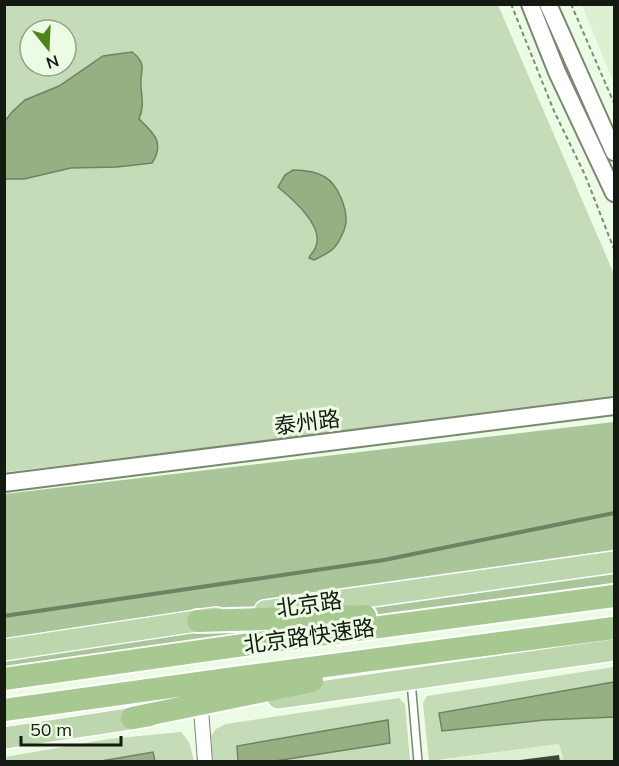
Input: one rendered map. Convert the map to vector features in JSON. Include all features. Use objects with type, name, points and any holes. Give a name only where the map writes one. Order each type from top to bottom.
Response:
[{"type":"highway","name":"北京路快速路","points":[[4,680],[236,646],[615,596]]},
{"type":"highway","points":[[198,621],[486,613]]},
{"type":"highway","name":"北京路快速路","points":[[4,710],[615,628]]},
{"type":"highway","points":[[132,718],[474,647]]},
{"type":"main road","name":"北京路","points":[[4,650],[615,562]]},
{"type":"main road","points":[[4,738],[615,650]]},
{"type":"street","points":[[530,4],[557,72],[615,193]]},
{"type":"street","points":[[548,4],[615,152]]},
{"type":"street","name":"泰州路","points":[[4,483],[615,406]]},
{"type":"street","points":[[201,708],[205,762]]},
{"type":"lane","points":[[589,141],[606,133]]},
{"type":"lane","points":[[411,679],[418,762]]},
{"type":"path","points":[[511,4],[554,111],[585,175],[615,249]]},
{"type":"path","points":[[571,4],[615,103]]},
{"type":"shaded area","points":[[4,5],[498,5],[614,274],[614,399],[5,472]]},
{"type":"shaded area","points":[[582,5],[614,5],[614,82],[608,69]]},
{"type":"shaded area","points":[[132,52],[142,65],[142,107],[139,119],[153,134],[158,144],[158,150],[152,163],[117,167],[71,168],[24,179],[5,179],[5,121],[12,112],[25,100],[59,86],[71,78],[78,78],[78,73],[103,56]]},
{"type":"shaded area","points":[[293,170],[309,171],[325,177],[338,191],[345,210],[345,225],[338,243],[330,252],[314,260],[309,258],[316,246],[315,229],[305,213],[278,187],[285,175]]},
{"type":"shaded area","points":[[614,422],[614,584],[5,669],[5,494]]},
{"type":"shaded area","points":[[614,667],[614,761],[564,761],[559,744],[429,761],[423,703],[427,696]]},
{"type":"shaded area","points":[[614,682],[614,717],[544,720],[442,731],[439,713]]},
{"type":"shaded area","points":[[399,698],[405,704],[410,761],[213,761],[211,736],[216,729],[226,724]]},
{"type":"shaded area","points":[[388,720],[390,743],[275,761],[238,761],[237,746]]},
{"type":"shaded area","points":[[181,732],[189,742],[194,761],[5,762],[5,757],[109,739]]},
{"type":"shaded area","points":[[560,744],[614,761],[429,762]]},
{"type":"shaded area","points":[[153,752],[155,761],[101,761]]},
{"type":"building","points":[[559,755],[560,762],[520,762],[520,760]]},
{"type":"waterway","points":[[4,616],[384,560],[614,513]]}]
